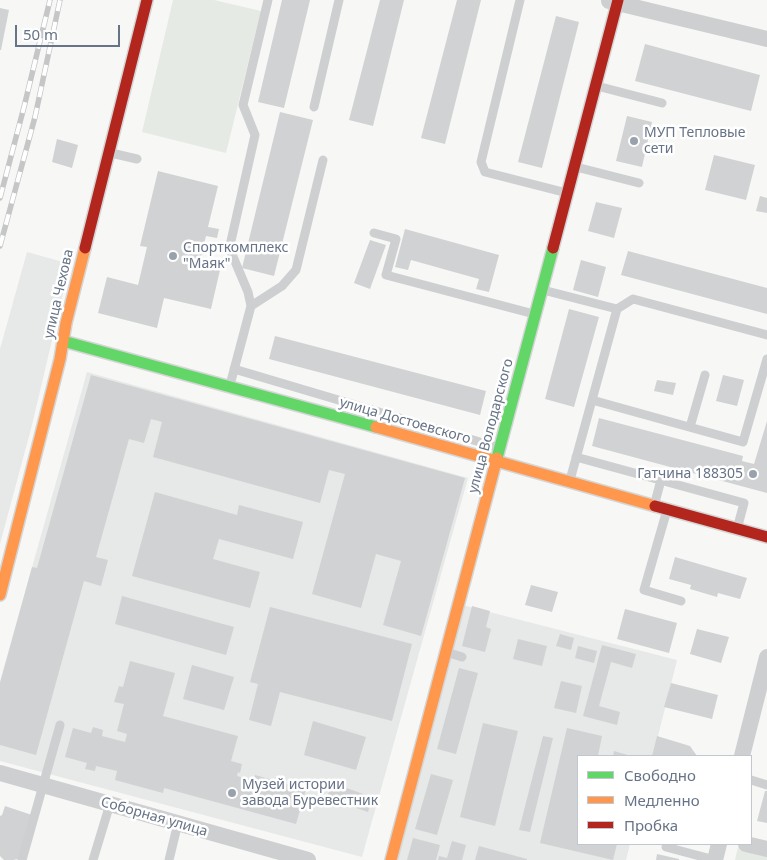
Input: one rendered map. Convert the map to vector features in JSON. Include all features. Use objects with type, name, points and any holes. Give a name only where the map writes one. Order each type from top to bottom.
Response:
[{"type":"street","name":"улица Чехова","points":[[0,595],[60,359],[147,0]]},
{"type":"street","name":"улица Володарского","points":[[391,860],[568,194],[596,85],[614,1]]},
{"type":"street","points":[[614,1],[767,39]]},
{"type":"street","name":"улица Достоевского","points":[[63,341],[767,537]]},
{"type":"street","points":[[742,755],[767,657]]},
{"type":"street","name":"Соборная улица","points":[[0,773],[308,860]]},
{"type":"street","points":[[715,860],[719,845]]},
{"type":"street","points":[[750,845],[767,849]]},
{"type":"lane","points":[[230,386],[251,306],[248,292],[231,252],[231,241],[255,135],[243,105],[268,0]]},
{"type":"lane","points":[[314,107],[339,0]]},
{"type":"lane","points":[[520,0],[481,162],[486,172],[568,194]]},
{"type":"lane","points":[[596,85],[662,103]]},
{"type":"lane","points":[[110,152],[137,159]]},
{"type":"lane","points":[[251,306],[282,286],[296,270],[323,160]]},
{"type":"lane","points":[[575,166],[639,183]]},
{"type":"lane","points":[[374,233],[396,239],[386,275],[536,315]]},
{"type":"lane","points":[[543,290],[616,310]]},
{"type":"lane","points":[[569,483],[616,310],[633,299],[767,334]]},
{"type":"lane","points":[[592,400],[743,442],[767,359]]},
{"type":"lane","points":[[234,369],[501,448]]},
{"type":"lane","points":[[690,428],[705,375]]},
{"type":"lane","points":[[576,457],[744,503],[737,529]]},
{"type":"lane","points":[[654,506],[661,480]]},
{"type":"lane","points":[[668,510],[644,590],[681,601]]},
{"type":"lane","points":[[445,652],[462,657]]},
{"type":"lane","points":[[22,860],[60,725]]},
{"type":"lane","points":[[752,780],[767,785]]},
{"type":"lane","points":[[93,860],[110,804]]},
{"type":"lane","points":[[168,860],[178,823]]},
{"type":"lane","points":[[666,847],[681,847],[715,860]]},
{"type":"shaded area","points":[[173,0],[214,0],[261,11],[226,153],[142,132]]},
{"type":"shaded area","points":[[27,252],[70,264],[32,425],[0,544],[0,349]]},
{"type":"shaded area","points":[[87,372],[468,478],[362,857],[0,761],[0,681]]},
{"type":"shaded area","points":[[462,605],[677,660],[653,755],[577,755],[577,845],[630,845],[626,860],[397,860]]},
{"type":"shaded area","points":[[738,847],[767,855],[767,860],[735,860]]},
{"type":"building","points":[[282,0],[310,0],[284,108],[258,102]]},
{"type":"building","points":[[380,0],[404,0],[373,126],[349,120]]},
{"type":"building","points":[[457,0],[481,0],[445,144],[421,138]]},
{"type":"building","points":[[0,8],[9,10],[1,50],[0,50]]},
{"type":"building","points":[[556,16],[579,22],[542,168],[518,162]]},
{"type":"building","points":[[645,44],[760,75],[751,111],[635,81]]},
{"type":"building","points":[[280,112],[313,120],[274,276],[242,268]]},
{"type":"building","name":"МУП Тепловые сети","points":[[627,116],[652,122],[642,167],[616,161]]},
{"type":"building","points":[[57,139],[78,145],[72,168],[52,162]]},
{"type":"building","points":[[714,155],[755,165],[746,200],[705,190]]},
{"type":"building","name":"Спорткомплекс \"Маяк\"","points":[[158,171],[218,186],[208,227],[219,229],[217,238],[206,236],[199,265],[220,270],[211,309],[164,298],[157,328],[98,313],[107,277],[138,285],[147,247],[140,246]]},
{"type":"building","points":[[760,196],[767,198],[767,213],[756,211]]},
{"type":"building","points":[[596,202],[622,208],[614,238],[588,231]]},
{"type":"building","points":[[405,229],[499,255],[489,292],[476,289],[479,279],[411,260],[408,270],[395,267]]},
{"type":"building","points":[[370,240],[386,245],[370,289],[354,283]]},
{"type":"building","points":[[628,251],[767,288],[767,314],[621,275]]},
{"type":"building","points":[[581,260],[606,267],[598,297],[573,290]]},
{"type":"building","points":[[569,309],[599,317],[574,407],[545,399]]},
{"type":"building","points":[[275,336],[486,391],[480,415],[269,359]]},
{"type":"building","points":[[91,375],[465,478],[421,636],[383,625],[401,561],[376,554],[361,608],[312,594],[345,474],[329,470],[320,503],[153,457],[162,422],[151,419],[144,443],[129,439],[96,557],[108,560],[101,586],[84,581],[36,755],[0,745],[0,683],[32,567],[37,568]]},
{"type":"building","points":[[723,375],[744,380],[737,406],[716,401]]},
{"type":"building","points":[[657,380],[676,383],[673,395],[654,391]]},
{"type":"building","points":[[599,418],[743,456],[742,461],[754,464],[767,421],[767,493],[592,446]]},
{"type":"building","points":[[155,492],[237,515],[239,505],[303,522],[293,559],[219,539],[213,559],[260,572],[250,608],[132,576]]},
{"type":"building","points":[[675,557],[747,578],[740,599],[718,593],[717,597],[690,589],[691,585],[669,579]]},
{"type":"building","points":[[531,585],[558,592],[552,612],[525,605]]},
{"type":"building","points":[[122,596],[234,627],[226,655],[115,624]]},
{"type":"building","points":[[472,606],[490,611],[486,627],[491,629],[485,652],[462,646]]},
{"type":"building","points":[[270,607],[412,644],[392,721],[280,692],[271,726],[249,720],[258,684],[250,682]]},
{"type":"building","points":[[625,609],[677,623],[669,653],[617,639]]},
{"type":"building","points":[[697,629],[729,637],[721,663],[690,654]]},
{"type":"building","points":[[560,634],[574,638],[571,650],[556,646]]},
{"type":"building","points":[[518,639],[547,646],[542,666],[513,659]]},
{"type":"building","points":[[602,645],[636,654],[632,668],[611,662],[599,706],[620,712],[617,725],[583,716]]},
{"type":"building","points":[[578,646],[597,651],[594,663],[575,658]]},
{"type":"building","points":[[130,661],[175,673],[163,716],[238,736],[231,761],[242,764],[240,773],[238,772],[237,776],[254,781],[255,775],[306,789],[296,824],[164,788],[163,793],[115,780],[117,771],[96,766],[95,771],[85,769],[87,763],[65,757],[73,728],[91,733],[93,727],[103,730],[102,736],[125,742],[127,734],[117,731],[124,704],[114,702],[119,686],[123,687]]},
{"type":"building","points":[[192,665],[234,677],[224,710],[183,699]]},
{"type":"building","points":[[459,668],[478,673],[456,754],[437,749]]},
{"type":"building","points":[[561,681],[582,686],[576,713],[554,708]]},
{"type":"building","points":[[671,683],[718,695],[712,719],[664,707]]},
{"type":"building","points":[[313,721],[366,737],[356,770],[304,755]]},
{"type":"building","points":[[483,723],[518,731],[495,826],[460,817]]},
{"type":"building","points":[[567,728],[602,736],[598,755],[577,755],[577,845],[617,845],[613,860],[540,843]]},
{"type":"building","points":[[543,736],[553,738],[530,832],[519,830]]},
{"type":"building","points":[[657,736],[690,746],[696,755],[652,755]]},
{"type":"building","points":[[614,751],[628,755],[613,755]]},
{"type":"building","points":[[431,774],[453,780],[437,835],[415,829]]},
{"type":"building","points":[[332,783],[372,797],[368,812],[327,798]]},
{"type":"building","points":[[765,791],[767,791],[767,823],[757,821]]},
{"type":"building","points":[[5,806],[32,815],[18,859],[13,860],[4,860],[0,856],[0,816]]},
{"type":"building","points":[[413,838],[440,845],[436,860],[407,860]]},
{"type":"building","points":[[452,841],[466,845],[462,860],[438,860],[439,856],[447,858]]},
{"type":"building","points":[[479,846],[527,859],[527,860],[475,860]]},
{"type":"building","points":[[657,854],[679,859],[679,860],[656,860]]},
{"type":"railway","points":[[0,198],[50,0]]},
{"type":"railway","points":[[0,246],[35,117],[60,0]]},
{"type":"traffic: fast","points":[[497,458],[553,248]]},
{"type":"traffic: fast","points":[[63,341],[376,427]]},
{"type":"traffic: slow","points":[[0,595],[60,359],[66,323],[85,248]]},
{"type":"traffic: slow","points":[[376,427],[655,506]]},
{"type":"traffic: slow","points":[[391,860],[497,458]]},
{"type":"traffic: jam","points":[[85,248],[147,0]]},
{"type":"traffic: jam","points":[[553,248],[618,0]]},
{"type":"traffic: jam","points":[[655,506],[767,537]]},
{"type":"place","name":"МУП Тепловые сети","points":[[634,141]]},
{"type":"place","name":"Спорткомплекс \"Маяк\"","points":[[173,256]]},
{"type":"place","name":"Гатчина 188305","points":[[753,474]]},
{"type":"place","name":"Музей истории завода Буревестник","points":[[232,793]]}]
